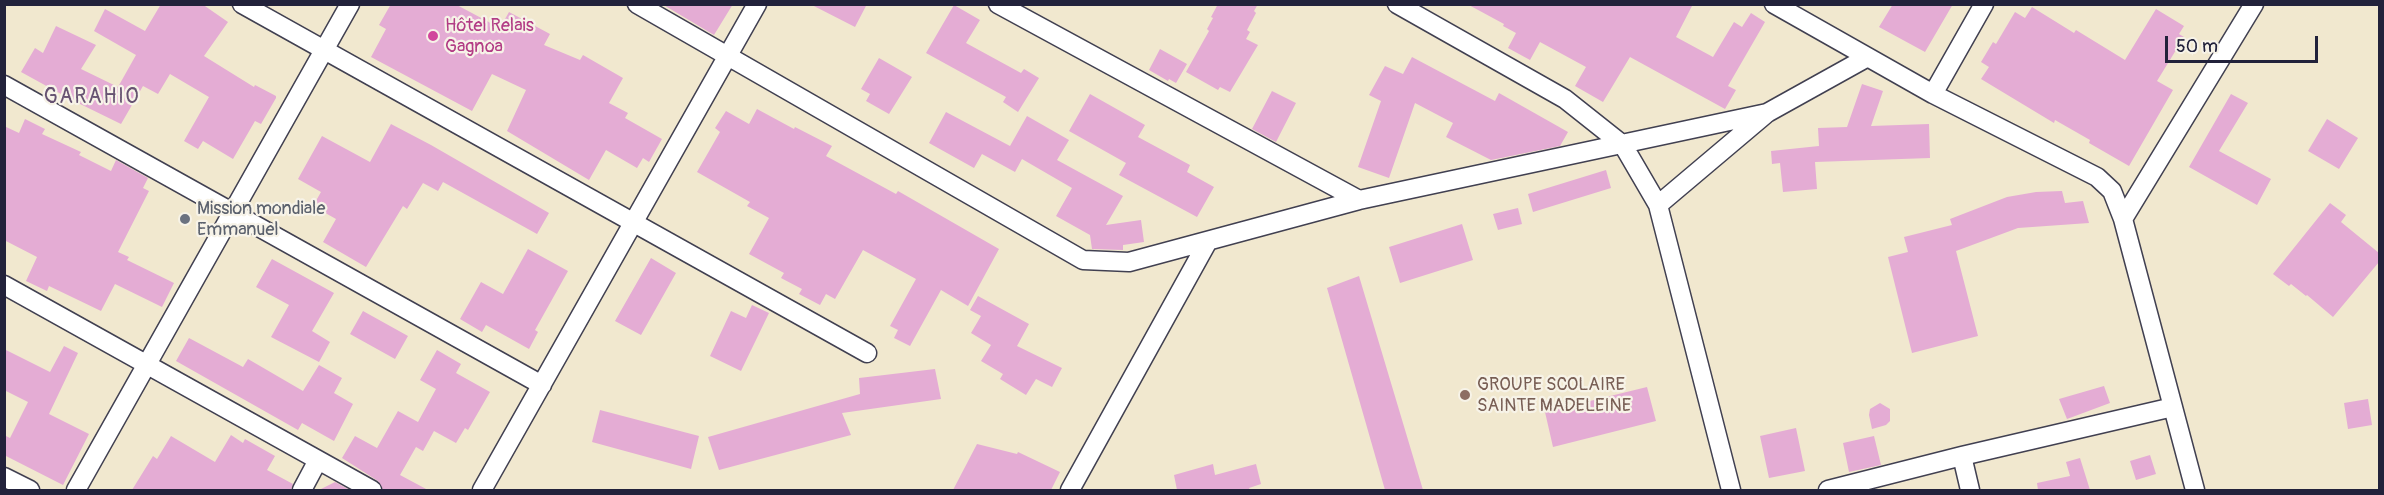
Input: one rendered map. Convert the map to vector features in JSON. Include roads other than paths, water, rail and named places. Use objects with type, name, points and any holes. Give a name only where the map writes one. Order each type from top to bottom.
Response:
[{"type":"street","points":[[242,4],[867,353]]},
{"type":"street","points":[[76,490],[350,4]]},
{"type":"street","points":[[637,4],[1083,260],[1129,262],[1207,243],[1359,200],[1767,113]]},
{"type":"street","points":[[482,490],[757,4]]},
{"type":"street","points":[[998,4],[1359,200]]},
{"type":"street","points":[[1396,4],[1565,99],[1623,145],[1658,205],[1731,490]]},
{"type":"street","points":[[1774,4],[1933,94],[2097,177],[2112,191],[2122,219],[2195,490]]},
{"type":"street","points":[[1933,94],[1984,4]]},
{"type":"street","points":[[2122,219],[2254,4]]},
{"type":"street","points":[[1658,205],[1767,113],[1866,58]]},
{"type":"street","points":[[4,85],[542,385]]},
{"type":"street","points":[[1070,490],[1207,243]]},
{"type":"street","points":[[4,285],[372,490]]},
{"type":"street","points":[[1828,490],[2173,406]]},
{"type":"street","points":[[1962,456],[1970,490]]},
{"type":"street","points":[[302,490],[318,460]]},
{"type":"street","points":[[4,477],[30,490]]},
{"type":"place","name":"Hôtel Relais Gagnoa","points":[[433,36]]},
{"type":"place","name":"Mission mondiale Emmanuel","points":[[185,219]]},
{"type":"place","name":"GROUPE SCOLAIRE SAINTE MADELEINE","points":[[1465,395]]},
{"type":"district","name":"GARAHIO","points":[[92,98]]}]
